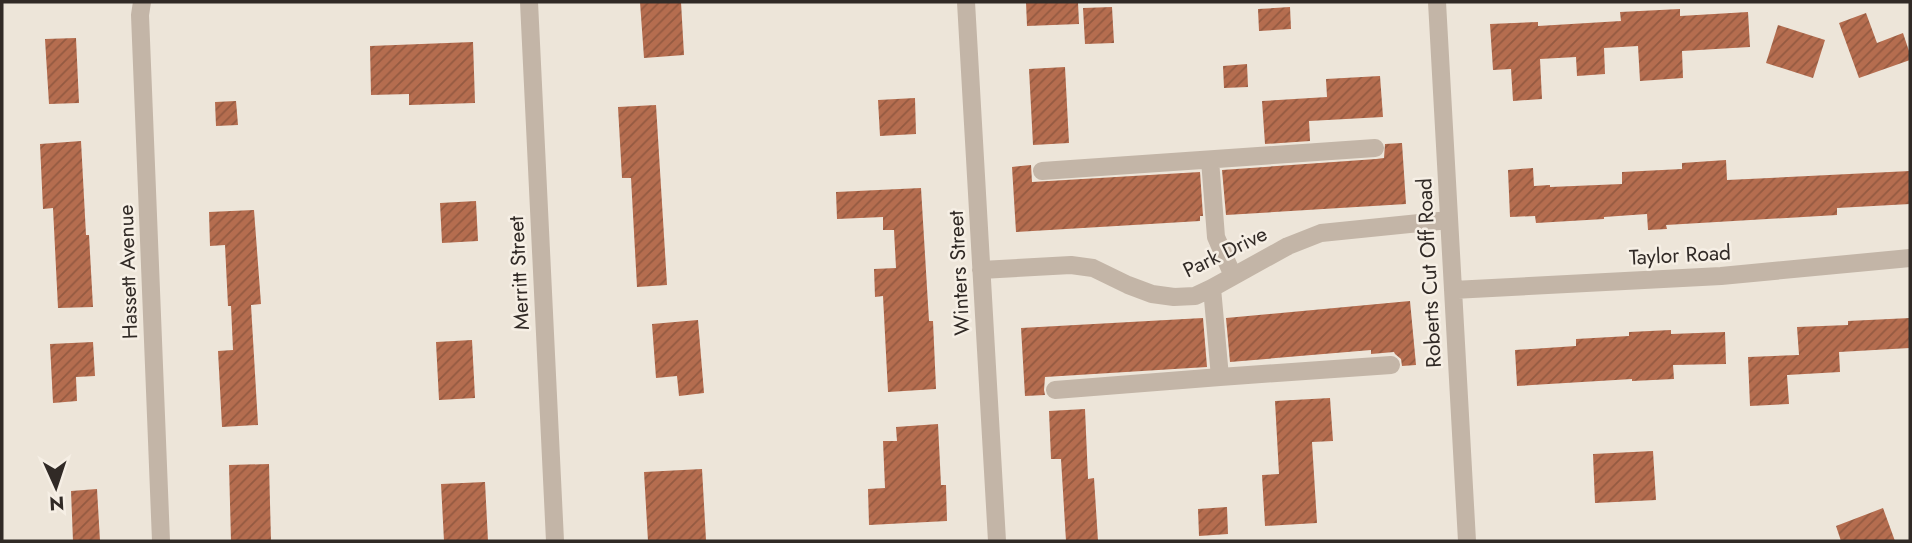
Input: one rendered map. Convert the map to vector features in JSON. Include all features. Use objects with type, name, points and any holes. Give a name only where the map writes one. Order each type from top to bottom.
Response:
[{"type":"street","name":"Hassett Avenue","points":[[142,2],[140,15],[161,541]]},
{"type":"street","name":"Merritt Street","points":[[529,2],[555,541]]},
{"type":"street","name":"Winters Street","points":[[966,2],[997,541]]},
{"type":"street","name":"Roberts Cut Off Road","points":[[1437,2],[1467,541]]},
{"type":"street","points":[[1042,171],[1375,148]]},
{"type":"street","points":[[1210,160],[1216,237],[1233,276]]},
{"type":"street","name":"Park Drive","points":[[981,270],[1071,265],[1093,268],[1152,294],[1195,296],[1288,246],[1321,233],[1449,220]]},
{"type":"street","name":"Taylor Road","points":[[1453,290],[1721,276],[1910,258]]},
{"type":"street","points":[[1212,288],[1220,377]]},
{"type":"street","points":[[1055,390],[1391,365]]},
{"type":"building","points":[[640,2],[681,2],[684,55],[644,58]]},
{"type":"building","points":[[1026,2],[1078,2],[1079,24],[1027,26]]},
{"type":"building","points":[[1112,7],[1114,43],[1085,44],[1083,8]]},
{"type":"building","points":[[1290,7],[1291,29],[1259,31],[1258,9]]},
{"type":"building","points":[[1680,9],[1680,16],[1748,12],[1750,47],[1682,51],[1683,78],[1640,81],[1638,46],[1604,48],[1605,74],[1577,76],[1576,57],[1540,59],[1542,99],[1513,101],[1511,69],[1493,70],[1490,24],[1538,22],[1538,26],[1621,21],[1620,12]]},
{"type":"building","points":[[1866,13],[1877,43],[1903,33],[1910,60],[1859,78],[1839,23]]},
{"type":"building","points":[[1778,25],[1825,40],[1813,78],[1766,63]]},
{"type":"building","points":[[76,38],[79,103],[49,104],[45,39]]},
{"type":"building","points":[[473,42],[475,103],[409,105],[409,94],[371,95],[370,46]]},
{"type":"building","points":[[1247,64],[1248,87],[1224,88],[1223,66]]},
{"type":"building","points":[[1065,67],[1069,143],[1033,145],[1029,69]]},
{"type":"building","points":[[1380,76],[1383,117],[1309,121],[1310,141],[1265,144],[1262,101],[1327,97],[1326,79]]},
{"type":"building","points":[[915,98],[916,134],[880,136],[878,100]]},
{"type":"building","points":[[236,101],[238,125],[216,126],[215,102]]},
{"type":"building","points":[[656,105],[667,285],[637,287],[631,178],[622,178],[618,107]]},
{"type":"building","points":[[81,141],[93,307],[58,308],[53,208],[43,209],[40,144]]},
{"type":"building","points":[[1402,143],[1406,204],[1226,215],[1222,170],[1384,158],[1385,144]]},
{"type":"building","points":[[1726,160],[1727,180],[1910,171],[1910,204],[1837,208],[1837,215],[1666,225],[1667,229],[1648,230],[1647,214],[1536,223],[1535,216],[1510,217],[1508,170],[1533,168],[1534,186],[1622,184],[1622,172],[1682,169],[1682,163]]},
{"type":"building","points":[[1031,165],[1032,182],[1200,172],[1203,216],[1200,216],[1200,221],[1016,232],[1012,167]]},
{"type":"building","points":[[921,188],[936,389],[888,392],[883,296],[875,297],[874,269],[896,268],[894,230],[883,230],[883,217],[837,219],[836,192]]},
{"type":"building","points":[[476,201],[478,241],[442,243],[440,203]]},
{"type":"building","points":[[254,210],[261,304],[251,305],[258,425],[222,427],[218,351],[233,350],[231,306],[228,306],[225,245],[210,246],[209,212]]},
{"type":"building","points":[[1410,301],[1416,365],[1402,366],[1401,359],[1394,352],[1371,354],[1371,350],[1230,362],[1226,318]]},
{"type":"building","points":[[1203,318],[1207,367],[1045,377],[1045,395],[1025,396],[1021,328]]},
{"type":"building","points":[[1910,318],[1910,348],[1839,352],[1840,372],[1787,375],[1789,404],[1750,406],[1748,357],[1799,355],[1797,327]]},
{"type":"building","points":[[698,320],[704,393],[679,396],[677,376],[656,378],[652,324]]},
{"type":"building","points":[[1671,330],[1671,334],[1725,332],[1726,364],[1673,365],[1674,379],[1517,386],[1515,350],[1576,346],[1576,339]]},
{"type":"building","points":[[472,340],[475,398],[439,400],[436,342]]},
{"type":"building","points":[[93,342],[95,376],[76,377],[77,401],[53,403],[50,344]]},
{"type":"building","points":[[1330,398],[1333,441],[1312,442],[1317,523],[1265,526],[1262,475],[1279,474],[1275,401]]},
{"type":"building","points":[[1085,409],[1088,479],[1094,478],[1098,541],[1066,541],[1061,459],[1051,459],[1049,411]]},
{"type":"building","points":[[938,424],[941,485],[946,485],[947,521],[869,525],[868,489],[885,488],[883,441],[897,441],[896,427]]},
{"type":"building","points":[[1653,451],[1656,500],[1595,503],[1593,454]]},
{"type":"building","points":[[269,464],[271,541],[231,541],[229,465]]},
{"type":"building","points":[[702,469],[706,540],[648,541],[644,472]]},
{"type":"building","points":[[485,482],[488,541],[444,541],[441,484]]},
{"type":"building","points":[[97,489],[100,541],[73,541],[71,491]]},
{"type":"building","points":[[1227,507],[1228,534],[1199,536],[1198,509]]},
{"type":"building","points":[[1883,508],[1895,541],[1841,541],[1836,526]]}]
